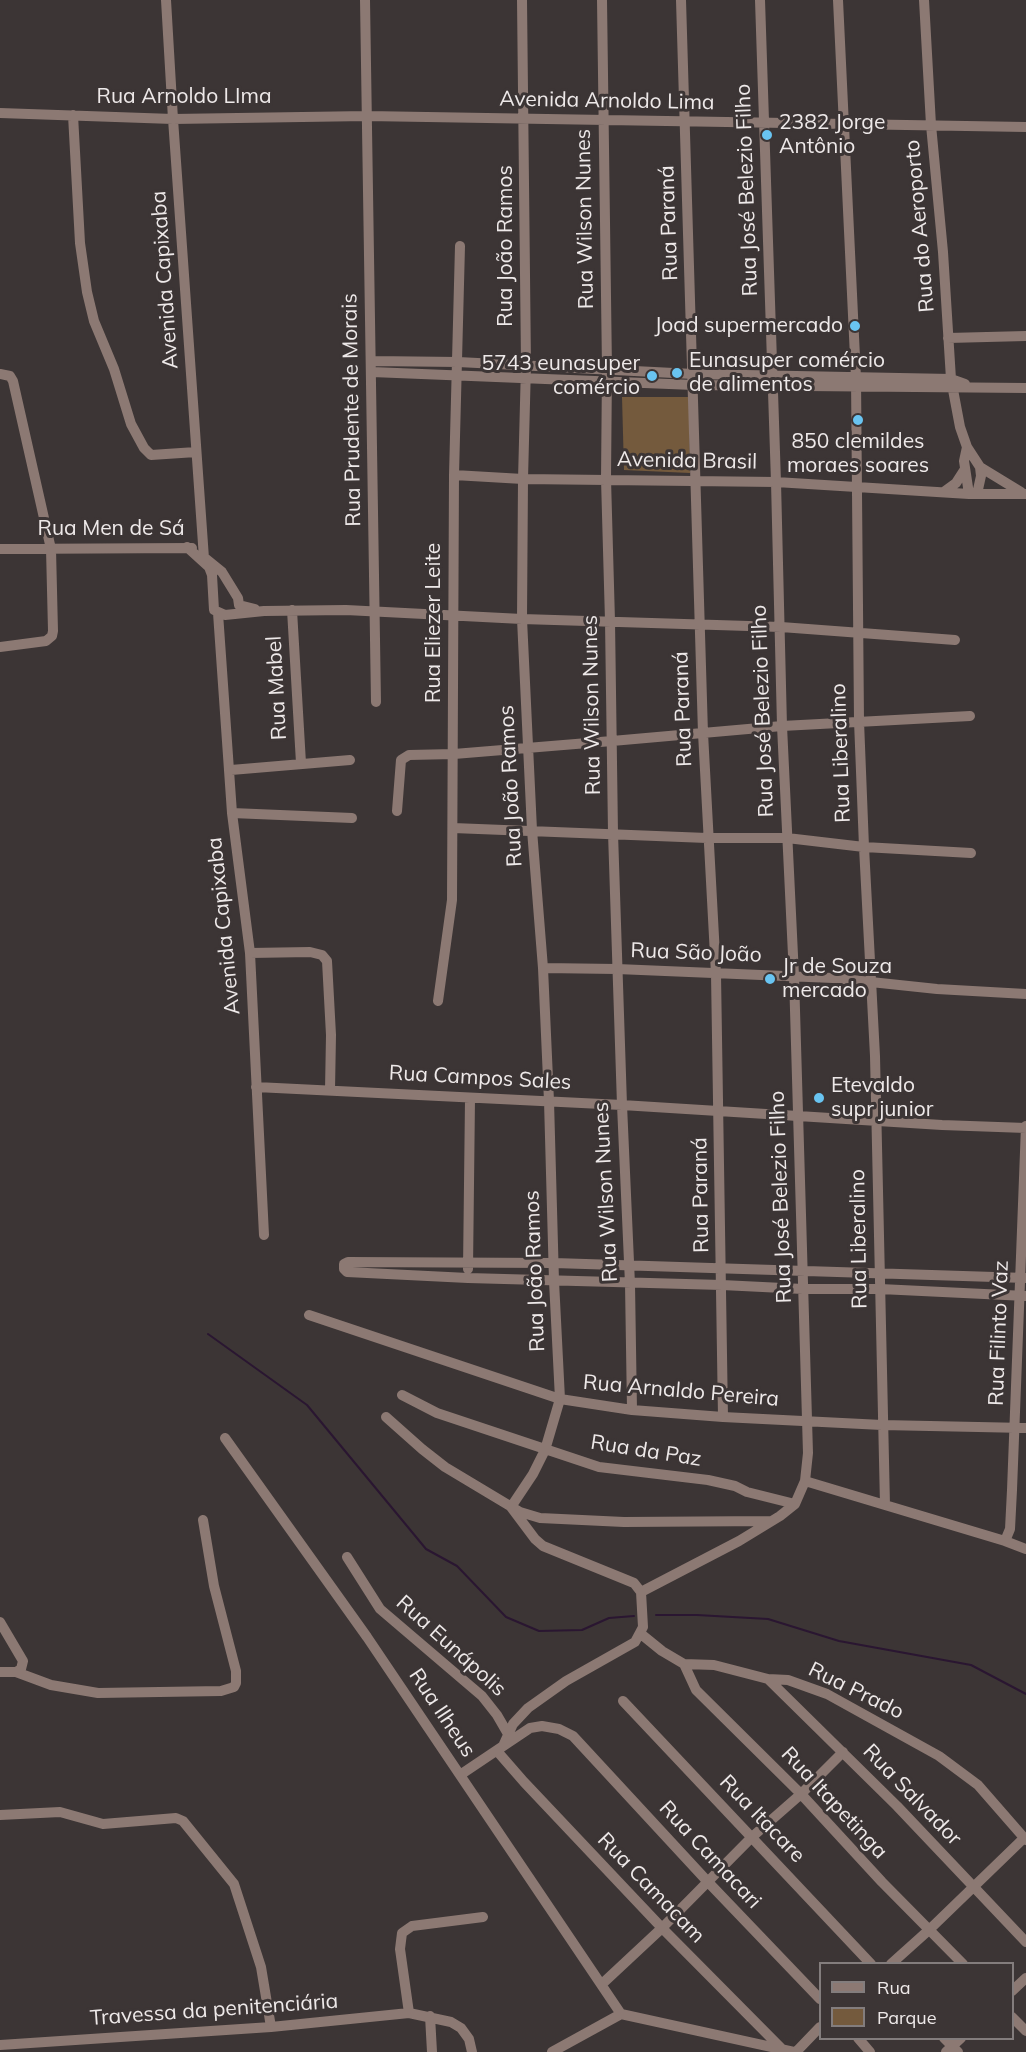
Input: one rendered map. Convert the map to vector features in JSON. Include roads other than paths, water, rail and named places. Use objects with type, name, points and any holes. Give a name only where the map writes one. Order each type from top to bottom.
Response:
[{"type":"street","name":"Avenida Capixaba","points":[[166,0],[204,558]]},
{"type":"street","name":"Rua Prudente de Morais","points":[[365,0],[376,702]]},
{"type":"street","name":"Rua João Ramos","points":[[511,1507],[533,1474],[545,1450],[560,1399],[543,968],[532,830],[522,619],[526,365],[522,0]]},
{"type":"street","name":"Rua Wilson Nunes","points":[[602,0],[607,369],[606,479],[613,833],[630,1284],[632,1410]]},
{"type":"street","name":"Rua Paraná","points":[[681,0],[703,734],[716,974],[723,1417]]},
{"type":"street","name":"Rua José Belezio Filho","points":[[759,0],[787,838],[794,976],[808,1453],[805,1481]]},
{"type":"street","name":"Rua Liberalino","points":[[838,0],[856,383],[859,721],[872,982],[885,1505]]},
{"type":"street","name":"Rua do Aeroporto","points":[[924,0],[931,125],[943,252],[951,383],[960,428],[967,447]]},
{"type":"street","name":"Rua Arnoldo LIma","points":[[0,113],[173,119],[367,116]]},
{"type":"street","points":[[73,115],[80,243],[87,292],[94,321],[114,369],[131,424],[144,448],[151,455],[196,452]]},
{"type":"street","name":"Avenida Arnoldo Lima","points":[[367,116],[524,120],[845,122],[1026,127]]},
{"type":"street","name":"Rua Eliezer Leite","points":[[438,1000],[452,900],[454,475],[460,246]]},
{"type":"street","points":[[948,338],[1026,336]]},
{"type":"street","points":[[372,366],[458,362],[607,369],[694,380]]},
{"type":"street","points":[[372,366],[458,374],[607,382],[694,380],[951,383],[971,387],[1026,388]]},
{"type":"street","points":[[0,647],[46,641],[52,636],[53,631],[51,549],[13,381],[2,374]]},
{"type":"street","points":[[967,447],[980,466],[1024,493]]},
{"type":"street","points":[[967,447],[965,469],[973,494]]},
{"type":"street","points":[[973,494],[981,476],[980,466]]},
{"type":"street","points":[[945,491],[956,483],[965,469]]},
{"type":"street","name":"Avenida Brasil","points":[[454,475],[523,479],[776,482],[973,494],[1024,493]]},
{"type":"street","name":"Avenida Capixaba","points":[[187,547],[208,567],[212,575],[216,609],[231,771],[232,813],[250,953],[264,1235]]},
{"type":"street","name":"Rua Men de Sá","points":[[0,549],[187,547],[195,549],[222,572],[238,598],[239,605],[264,610]]},
{"type":"street","points":[[216,609],[225,615],[264,610],[375,611],[522,619],[781,627],[954,640]]},
{"type":"street","name":"Rua Mabel","points":[[292,610],[301,763]]},
{"type":"street","points":[[398,811],[401,760],[409,756],[783,726],[970,716]]},
{"type":"street","points":[[231,771],[350,760]]},
{"type":"street","points":[[232,813],[352,819]]},
{"type":"street","points":[[453,828],[707,838],[787,838],[864,847],[971,853]]},
{"type":"street","points":[[250,953],[310,952],[322,955],[327,961],[331,1035],[330,1090]]},
{"type":"street","name":"Rua São João","points":[[543,968],[794,976],[937,989],[1026,994]]},
{"type":"street","name":"Rua Campos Sales","points":[[256,1087],[1026,1127]]},
{"type":"street","points":[[468,1278],[470,1098]]},
{"type":"street","name":"Rua Filinto Vaz","points":[[1005,1541],[1010,1529],[1020,1428],[1026,1127]]},
{"type":"street","points":[[1023,1296],[880,1289],[803,1289],[468,1278],[347,1272],[344,1264],[348,1262],[554,1263],[1024,1278]]},
{"type":"street","name":"Rua Arnaldo Pereira","points":[[309,1315],[560,1399],[632,1410],[723,1417],[882,1425],[1020,1428]]},
{"type":"street","name":"Rua da Paz","points":[[402,1395],[437,1413],[599,1467],[708,1480],[795,1504]]},
{"type":"street","points":[[386,1417],[445,1467],[511,1507],[540,1518],[624,1522],[771,1521]]},
{"type":"street","name":"Rua Ilheus","points":[[225,1438],[367,1637],[621,2014]]},
{"type":"street","points":[[641,1592],[704,1560],[780,1516],[795,1504],[805,1481],[1026,1549]]},
{"type":"street","points":[[460,1775],[500,1749],[513,1724],[528,1708],[566,1681],[635,1642],[643,1627],[641,1592],[634,1583],[543,1546],[534,1539],[511,1507]]},
{"type":"street","points":[[0,1672],[16,1672],[51,1685],[98,1693],[221,1691],[234,1688],[236,1671],[214,1586],[203,1520]]},
{"type":"street","name":"Rua Eunápolis","points":[[347,1557],[380,1609],[482,1696],[497,1714],[508,1734]]},
{"type":"street","points":[[0,1622],[23,1660],[21,1668],[16,1672]]},
{"type":"street","name":"Rua Prado","points":[[641,1634],[662,1651],[684,1664],[714,1665],[768,1678],[788,1680],[827,1694],[939,1756],[978,1785],[1025,1839]]},
{"type":"street","name":"Rua Itapetinga","points":[[684,1664],[696,1690],[801,1794],[882,1882],[961,1962]]},
{"type":"street","name":"Rua Salvador","points":[[768,1678],[937,1848],[1026,1942]]},
{"type":"street","name":"Rua Itacare","points":[[623,1701],[869,1962]]},
{"type":"street","name":"Rua Camacari","points":[[500,1749],[530,1728],[542,1726],[559,1729],[573,1736],[819,1998]]},
{"type":"street","name":"Rua Camacam","points":[[500,1749],[524,1782],[662,1928],[781,2048]]},
{"type":"street","points":[[602,1984],[662,1928],[752,1837],[801,1794],[843,1752]]},
{"type":"street","points":[[0,1815],[60,1812],[103,1824],[176,1818],[183,1821],[234,1884],[261,1967],[271,2027]]},
{"type":"street","points":[[893,1962],[1025,1839]]},
{"type":"street","points":[[409,2013],[400,1949],[402,1933],[412,1926],[483,1917]]},
{"type":"street","points":[[1014,1988],[1026,1978]]},
{"type":"street","name":"Travessa da penitenciária","points":[[0,2045],[271,2027],[409,2013],[451,2022],[461,2028],[469,2039],[472,2052]]},
{"type":"street","points":[[552,2052],[621,2014],[795,2052],[819,2028]]},
{"type":"street","points":[[430,2016],[432,2052]]},
{"type":"street","points":[[1014,2018],[1026,2031]]},
{"type":"street","points":[[860,2040],[870,2052]]},
{"type":"waterway","points":[[208,1334],[307,1405],[426,1549],[457,1566],[506,1617],[539,1631],[582,1630],[609,1618],[634,1616]]},
{"type":"waterway","points":[[656,1615],[768,1619],[839,1641],[971,1665],[1026,1694]]},
{"type":"place","name":"2382 Jorge Antônio","points":[[767,135]]},
{"type":"place","name":"Joad supermercado","points":[[855,326]]},
{"type":"place","name":"Eunasuper comércio de alimentos","points":[[677,373]]},
{"type":"place","name":"5743 eunasuper comércio","points":[[652,376]]},
{"type":"place","name":"850 clemildes moraes soares","points":[[858,420]]},
{"type":"place","name":"Jr de Souza mercado","points":[[770,979]]},
{"type":"place","name":"Etevaldo supr junior","points":[[819,1098]]}]
